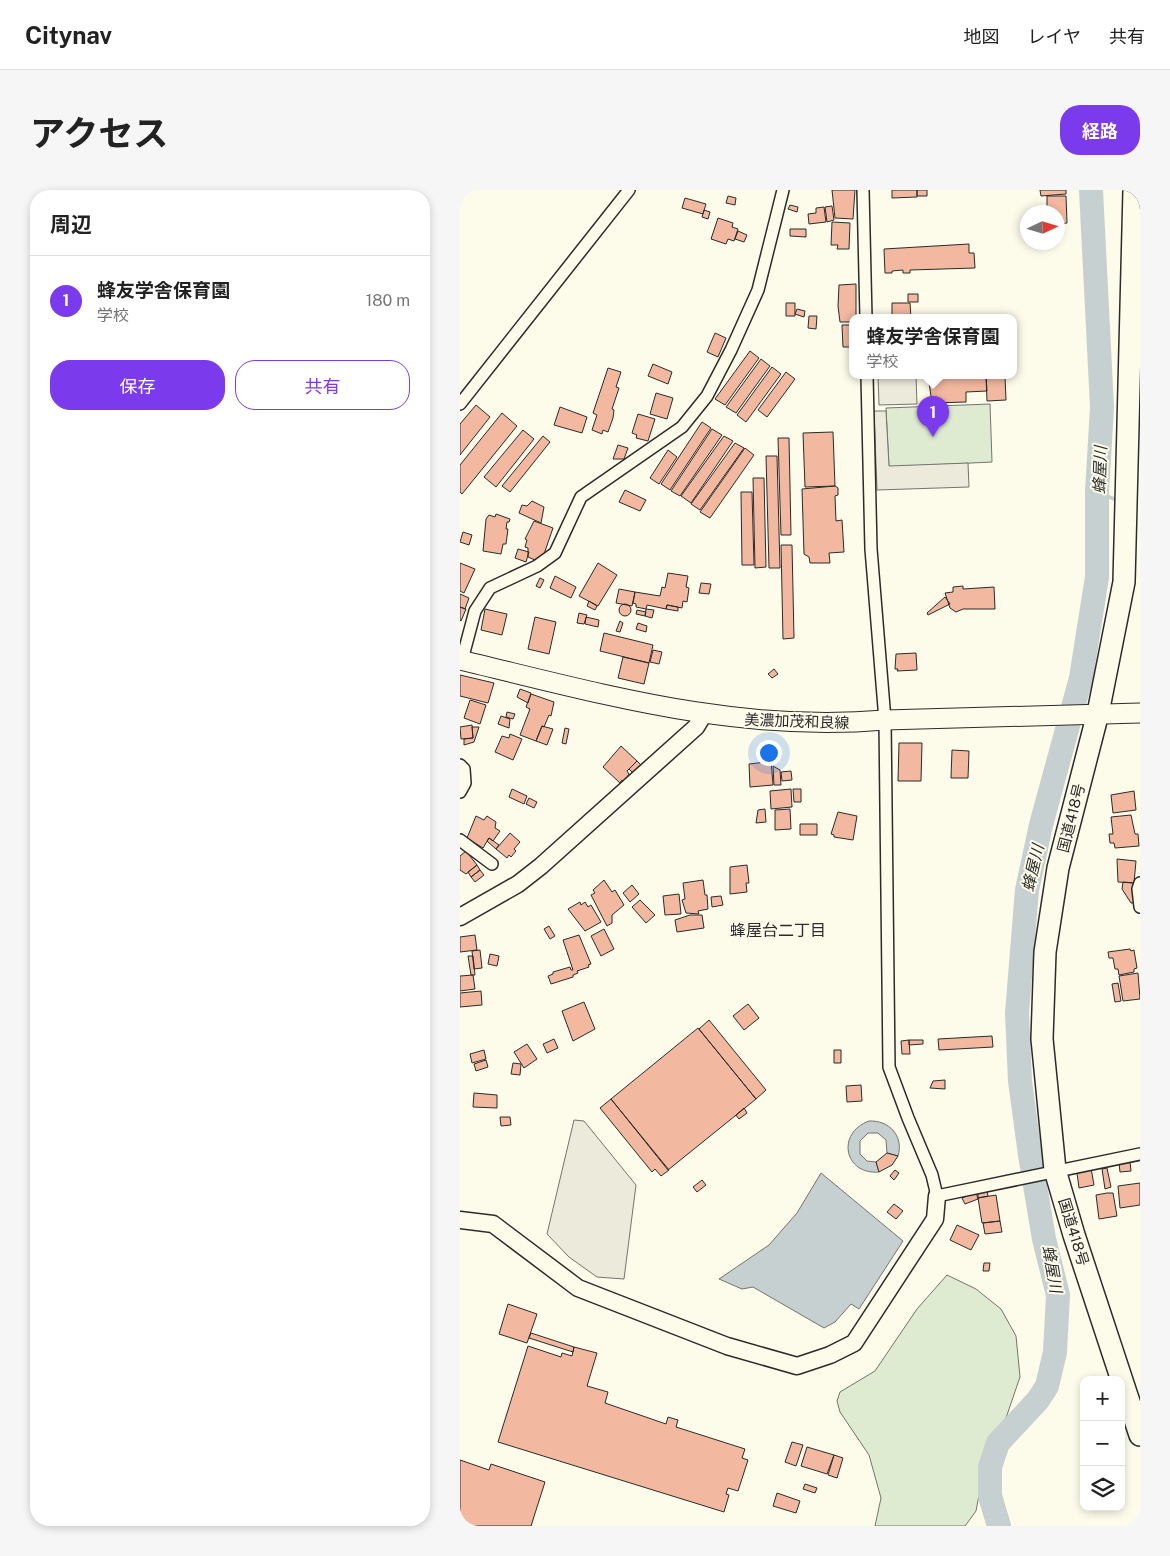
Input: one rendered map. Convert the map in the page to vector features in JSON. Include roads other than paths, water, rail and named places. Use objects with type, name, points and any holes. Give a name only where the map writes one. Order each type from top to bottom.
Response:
[{"type":"highway","name":"国道418号","points":[[1134,190],[1124,582],[1098,713],[1058,868],[1045,952],[1042,1039],[1055,1170],[1074,1235],[1140,1435]]},
{"type":"main road","name":"美濃加茂和良線","points":[[461,660],[676,711],[768,722],[844,724],[885,720],[1140,713]]},
{"type":"street","points":[[460,404],[629,190]]},
{"type":"street","points":[[461,660],[475,611],[490,588],[538,566],[555,553],[581,497],[682,427],[707,396],[731,350],[758,290],[783,190]]},
{"type":"street","points":[[863,190],[866,314]]},
{"type":"street","points":[[460,1220],[493,1224],[578,1288],[727,1346],[797,1366],[830,1355],[854,1343],[935,1219],[936,1196],[932,1175],[889,1067],[885,720],[871,549],[867,379]]},
{"type":"street","points":[[460,917],[518,884],[567,844],[696,727],[704,714]]},
{"type":"street","points":[[460,765],[464,769],[465,782],[460,792]]},
{"type":"street","points":[[460,840],[492,864]]},
{"type":"street","points":[[1140,883],[1138,889],[1140,907]]},
{"type":"street","points":[[936,1196],[1140,1154]]},
{"type":"waterway","name":"蜂屋川","points":[[999,1526],[990,1496],[990,1467],[998,1443],[1038,1400],[1047,1386],[1055,1352],[1058,1295],[1044,1239],[1030,1155],[1020,1081],[1017,1013],[1027,890],[1041,825],[1081,678],[1097,577],[1097,492],[1102,407],[1091,190]]},
{"type":"waterway","points":[[1097,492],[1119,501]]},
{"type":"place","name":"蜂友学舎保育園","points":[[933,437]]},
{"type":"district","name":"蜂屋台二丁目","points":[[778,930]]}]
